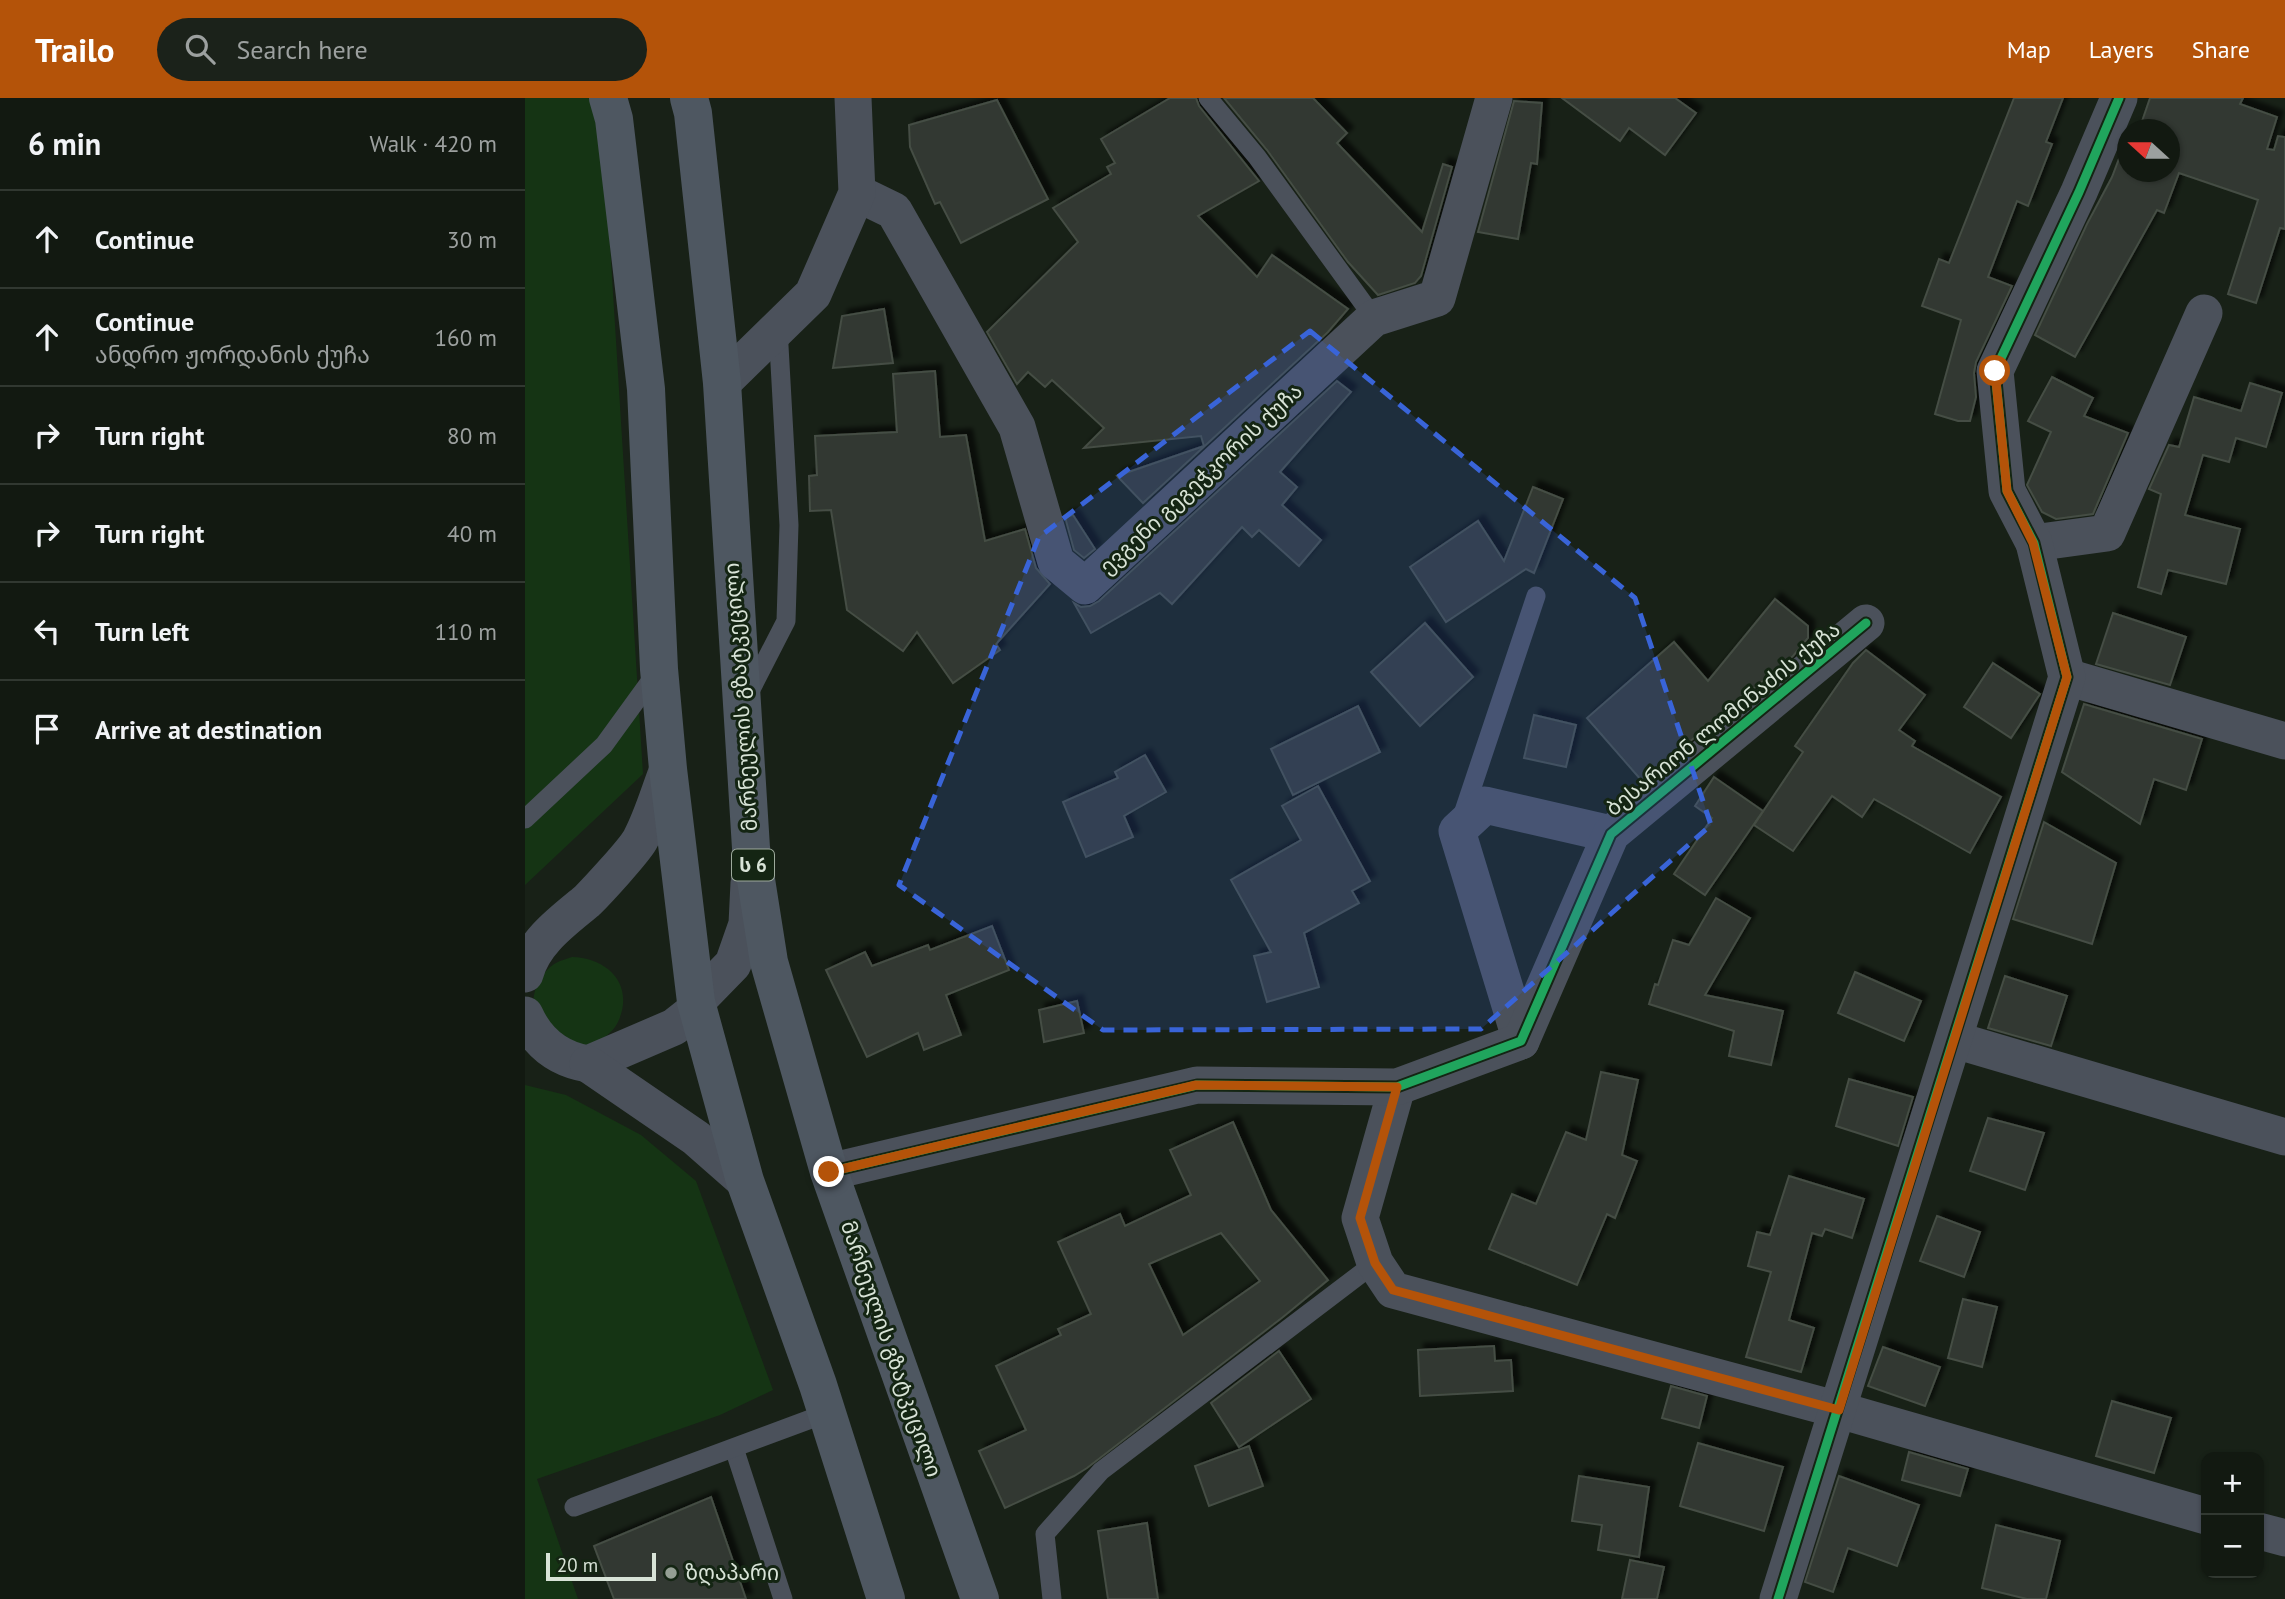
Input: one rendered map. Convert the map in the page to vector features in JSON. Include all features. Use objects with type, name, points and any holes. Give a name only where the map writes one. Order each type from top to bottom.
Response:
[{"type":"highway","points":[[608,98],[614,119],[646,389],[659,669],[696,1002],[745,1181],[827,1413],[886,1599]]},
{"type":"highway","name":"მარნეულის გზატკეცილი","points":[[689,98],[693,113],[722,383],[751,848],[769,962],[829,1172],[980,1599]]},
{"type":"street","points":[[722,383],[813,294],[857,193],[853,98]]},
{"type":"street","name":"ევგენი გეგეჭკორის ქუჩა","points":[[857,193],[894,211],[1017,427],[1056,562],[1085,586],[1374,318],[1437,298],[1494,98]]},
{"type":"street","points":[[1778,1599],[2067,677],[2033,543],[2007,491],[1995,371],[2079,192],[2119,98]]},
{"type":"street","points":[[2033,543],[2107,533],[2204,313]]},
{"type":"street","name":"ბესარიონ ლომინაძის ქუჩა","points":[[1521,1041],[1611,834],[1866,623]]},
{"type":"street","points":[[2067,677],[2285,741]]},
{"type":"street","points":[[526,967],[546,937],[589,899],[640,841],[668,769]]},
{"type":"street","points":[[829,1172],[1196,1085],[1397,1087],[1521,1041],[1457,831],[1485,805],[1611,834]]},
{"type":"street","points":[[587,1064],[674,1027],[693,1012],[696,1002],[733,964],[747,924],[751,848]]},
{"type":"street","points":[[525,1015],[538,1051],[587,1064],[696,1138],[745,1181]]},
{"type":"street","points":[[1955,1040],[2285,1137]]},
{"type":"street","points":[[1397,1087],[1360,1218],[1375,1263],[1393,1290],[1839,1410],[2203,1515]]},
{"type":"street","points":[[2264,1532],[2285,1538]]},
{"type":"lane","points":[[1208,98],[1257,157],[1374,318]]},
{"type":"lane","points":[[742,707],[786,621],[789,525],[778,328]]},
{"type":"lane","points":[[1457,831],[1536,596]]},
{"type":"lane","points":[[525,819],[604,745],[659,669]]},
{"type":"lane","points":[[1052,1599],[1045,1534],[1101,1471],[1375,1263]]},
{"type":"lane","points":[[574,1507],[827,1413]]},
{"type":"lane","points":[[734,1448],[783,1599]]},
{"type":"highlighted area","points":[[1310,331],[1635,598],[1711,825],[1481,1029],[1103,1030],[899,885],[1039,537]]},
{"type":"green space","points":[[525,98],[594,98],[602,117],[643,774],[525,885]]},
{"type":"green space","points":[[572,957],[597,962],[607,968],[615,976],[623,996],[622,1009],[614,1028],[602,1039],[577,1047],[562,1042],[538,1016],[534,1007],[537,985],[545,972],[556,963]]},
{"type":"green space","points":[[525,1085],[566,1095],[641,1135],[696,1181],[773,1390],[720,1415],[537,1479],[578,1599],[525,1599]]},
{"type":"building","points":[[1170,98],[1196,98],[1199,106],[1259,181],[1198,216],[1257,277],[1272,255],[1348,309],[1328,332],[1143,503],[1117,476],[1204,446],[1201,436],[1084,448],[1104,428],[1052,380],[1045,387],[1028,372],[1017,384],[987,332],[1078,242],[1053,208],[1111,174],[1107,167],[1115,163],[1101,139]]},
{"type":"building","points":[[1224,98],[1313,98],[1347,133],[1337,143],[1422,232],[1443,164],[1452,167],[1421,276],[1415,283],[1378,295],[1348,262],[1267,150]]},
{"type":"building","points":[[1562,98],[1675,98],[1696,113],[1665,155],[1629,128],[1620,141]]},
{"type":"building","points":[[2014,98],[2063,98],[2046,142],[2052,144],[2028,206],[2017,201],[1988,277],[2012,286],[1976,362],[1976,397],[1970,421],[1958,421],[1935,414],[1961,320],[1922,306],[1939,259],[1949,263]]},
{"type":"building","points":[[2150,98],[2243,98],[2240,104],[2277,117],[2267,149],[2274,150],[2278,136],[2285,137],[2285,229],[2280,228],[2256,303],[2228,294],[2258,200],[2180,173],[2180,119],[2143,119]]},
{"type":"building","points":[[997,100],[1048,199],[961,243],[940,202],[935,204],[910,147],[909,125]]},
{"type":"building","points":[[1514,101],[1542,103],[1537,164],[1531,163],[1518,239],[1478,232]]},
{"type":"building","points":[[2117,164],[2117,182],[2176,182],[2164,213],[2157,210],[2075,357],[2035,335]]},
{"type":"building","points":[[884,309],[893,363],[833,368],[842,316]]},
{"type":"building","points":[[935,371],[940,437],[966,435],[985,541],[1025,529],[1036,568],[1050,584],[996,644],[1000,650],[953,683],[917,632],[903,651],[847,610],[831,510],[810,511],[809,476],[817,475],[815,436],[897,432],[893,374]]},
{"type":"building","points":[[2052,377],[2093,398],[2084,416],[2128,433],[2093,514],[2056,519],[2042,512],[2027,485],[2051,432],[2028,421]]},
{"type":"building","points":[[1337,381],[1351,392],[1280,472],[1297,487],[1282,505],[1321,540],[1299,566],[1259,530],[1252,537],[1242,527],[1172,604],[1160,593],[1091,633],[1074,603],[1081,607],[1099,601]]},
{"type":"building","points":[[2250,383],[2282,393],[2266,447],[2236,438],[2229,462],[2203,455],[2185,515],[2240,529],[2226,584],[2168,570],[2161,594],[2138,587],[2161,494],[2149,489],[2169,445],[2179,447],[2194,397],[2241,411]]},
{"type":"building","points":[[1533,487],[1563,499],[1534,573],[1526,569],[1446,622],[1410,567],[1478,521],[1504,561]]},
{"type":"building","points":[[1073,515],[1095,549],[1084,558],[1074,550],[1065,517]]},
{"type":"building","points":[[1775,599],[1808,626],[1808,638],[1793,656],[1642,781],[1587,718],[1674,642],[1708,681]]},
{"type":"building","points":[[2113,613],[2186,637],[2170,685],[2096,664]]},
{"type":"building","points":[[1425,623],[1473,677],[1420,726],[1371,672]]},
{"type":"building","points":[[1866,650],[1925,695],[1899,730],[1915,741],[1912,746],[2001,797],[1970,853],[1874,799],[1862,817],[1832,796],[1793,851],[1754,825],[1803,752],[1795,746],[1853,663]]},
{"type":"building","points":[[1993,663],[2040,694],[2011,738],[1964,707]]},
{"type":"building","points":[[2084,704],[2202,739],[2186,790],[2154,779],[2140,824],[2062,772]]},
{"type":"building","points":[[1358,706],[1380,752],[1293,795],[1271,749]]},
{"type":"building","points":[[1534,715],[1576,725],[1566,767],[1524,758]]},
{"type":"building","points":[[1145,755],[1166,792],[1124,816],[1133,837],[1086,857],[1063,802],[1118,778],[1115,772]]},
{"type":"building","points":[[1714,777],[1763,811],[1705,895],[1674,874],[1712,818],[1695,806]]},
{"type":"building","points":[[1318,786],[1370,881],[1352,891],[1359,903],[1304,933],[1319,987],[1267,1002],[1254,956],[1271,952],[1231,880],[1301,840],[1282,806]]},
{"type":"building","points":[[2044,822],[2116,863],[2092,944],[2013,919]]},
{"type":"building","points":[[1716,898],[1750,918],[1705,995],[1783,1011],[1771,1065],[1729,1056],[1734,1031],[1649,1004],[1673,940],[1689,945]]},
{"type":"building","points":[[992,926],[1009,970],[946,995],[961,1035],[924,1050],[918,1033],[867,1057],[826,970],[865,952],[872,966],[928,945],[930,950]]},
{"type":"building","points":[[1855,972],[1921,1001],[1904,1041],[1838,1013]]},
{"type":"building","points":[[2005,976],[2067,996],[2051,1046],[1988,1028]]},
{"type":"building","points":[[1077,1001],[1084,1033],[1044,1042],[1039,1010]]},
{"type":"building","points":[[1601,1072],[1638,1080],[1622,1155],[1637,1161],[1615,1218],[1607,1214],[1577,1285],[1489,1249],[1512,1194],[1536,1204],[1566,1132],[1586,1140]]},
{"type":"building","points":[[1849,1079],[1913,1097],[1898,1146],[1836,1126]]},
{"type":"building","points":[[1988,1118],[2044,1133],[2025,1190],[1970,1171]]},
{"type":"building","points":[[1233,1122],[1271,1210],[1328,1280],[1087,1468],[1005,1508],[979,1451],[1026,1430],[996,1366],[1061,1335],[1058,1329],[1091,1314],[1058,1242],[1120,1214],[1125,1226],[1191,1195],[1170,1150]],"holes":[[[1221,1233],[1260,1281],[1183,1335],[1149,1264]]]},
{"type":"building","points":[[1789,1176],[1864,1199],[1852,1238],[1825,1229],[1822,1236],[1812,1233],[1789,1320],[1814,1328],[1801,1372],[1746,1357],[1771,1272],[1748,1266],[1757,1232],[1770,1235]]},
{"type":"building","points":[[1937,1216],[1980,1232],[1964,1277],[1920,1261]]},
{"type":"building","points":[[1963,1299],[1997,1307],[1982,1367],[1948,1358]]},
{"type":"building","points":[[1494,1346],[1495,1361],[1511,1360],[1513,1391],[1420,1396],[1418,1350]]},
{"type":"building","points":[[1883,1347],[1940,1367],[1925,1406],[1868,1386]]},
{"type":"building","points":[[1279,1351],[1311,1399],[1239,1447],[1211,1403]]},
{"type":"building","points":[[1671,1386],[1707,1396],[1699,1428],[1662,1418]]},
{"type":"building","points":[[2112,1401],[2171,1418],[2154,1473],[2096,1456]]},
{"type":"building","points":[[1698,1443],[1783,1467],[1764,1531],[1680,1506]]},
{"type":"building","points":[[1249,1446],[1263,1486],[1209,1506],[1195,1466]]},
{"type":"building","points":[[1909,1452],[1968,1469],[1960,1496],[1902,1480]]},
{"type":"building","points":[[1579,1476],[1649,1487],[1639,1557],[1598,1550],[1602,1525],[1572,1521]]},
{"type":"building","points":[[1839,1476],[1919,1505],[1897,1566],[1848,1548],[1833,1592],[1805,1582]]},
{"type":"building","name":"ზღაპარი","points":[[711,1497],[746,1599],[614,1599],[594,1546]]},
{"type":"building","points":[[1147,1523],[1158,1599],[1108,1599],[1098,1531]]},
{"type":"building","points":[[1996,1525],[2060,1541],[2046,1599],[2027,1599],[1982,1588]]},
{"type":"building","points":[[1630,1560],[1664,1567],[1657,1599],[1622,1599]]},
{"type":"cycle path","points":[[1778,1599],[2067,677],[2034,543],[2007,491],[1995,371],[2079,192],[2119,98]]},
{"type":"cycle path","points":[[829,1172],[1197,1085],[1397,1087],[1521,1041],[1611,834],[1866,623]]},
{"type":"place","name":"ზღაპარი","points":[[671,1573]]},
{"type":"route","points":[[829,1172],[1196,1085],[1397,1087],[1360,1218],[1375,1263],[1393,1290],[1839,1410],[2067,677],[2033,543],[2007,491],[1995,371]]}]
